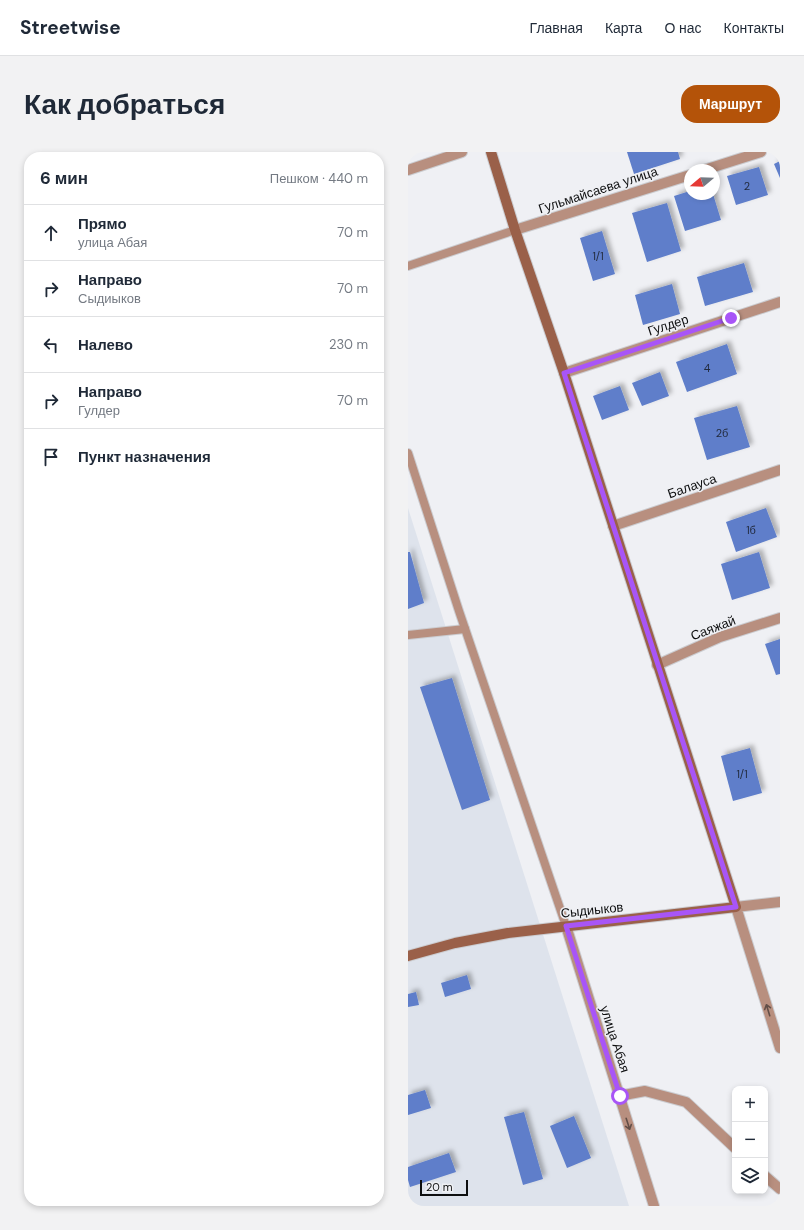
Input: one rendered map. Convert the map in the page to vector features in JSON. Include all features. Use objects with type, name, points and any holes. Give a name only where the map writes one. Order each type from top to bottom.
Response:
[{"type":"main road","points":[[492,152],[515,230],[564,373],[612,526],[736,907]]},
{"type":"main road","name":"Сыдиыков","points":[[408,956],[455,943],[508,933],[736,907]]},
{"type":"street","points":[[408,170],[462,152]]},
{"type":"street","points":[[720,165],[761,152]]},
{"type":"street","name":"Гульмайсаева улица","points":[[515,230],[684,176]]},
{"type":"street","name":"Гулдер","points":[[564,373],[780,302]]},
{"type":"street","name":"Балауса","points":[[612,526],[780,470]]},
{"type":"street","name":"Саяжай","points":[[657,665],[720,637],[780,618]]},
{"type":"street","name":"Сыдиыков","points":[[736,907],[780,902]]},
{"type":"street","points":[[736,907],[780,1048]]},
{"type":"street","name":"улица Абая","points":[[566,926],[654,1206]]},
{"type":"street","points":[[620,1096],[645,1091],[686,1102],[732,1145]]},
{"type":"street","points":[[768,1179],[780,1189]]},
{"type":"lane","points":[[408,266],[515,230]]},
{"type":"lane","points":[[408,453],[465,629],[566,926]]},
{"type":"lane","points":[[408,635],[465,629]]},
{"type":"shaded area","points":[[408,508],[629,1206],[408,1206]]},
{"type":"building","points":[[627,152],[678,152],[680,159],[634,174]]},
{"type":"building","points":[[780,161],[780,178],[774,164]]},
{"type":"building","points":[[759,167],[768,195],[736,205],[727,176]]},
{"type":"building","points":[[684,193],[684,200],[715,200],[721,220],[685,231],[674,196]]},
{"type":"building","points":[[667,203],[681,251],[647,262],[632,213]]},
{"type":"building","points":[[602,231],[615,274],[593,281],[580,238]]},
{"type":"building","points":[[744,263],[753,292],[705,306],[697,277]]},
{"type":"building","points":[[672,284],[680,314],[643,325],[635,295]]},
{"type":"building","points":[[727,344],[737,374],[687,392],[676,362]]},
{"type":"building","points":[[660,372],[669,396],[642,406],[632,383]]},
{"type":"building","points":[[620,386],[629,410],[602,420],[593,396]]},
{"type":"building","points":[[737,406],[750,447],[707,460],[694,418]]},
{"type":"building","points":[[766,508],[777,537],[736,552],[726,522]]},
{"type":"building","points":[[408,552],[410,552],[424,603],[408,609]]},
{"type":"building","points":[[759,552],[770,588],[732,600],[721,564]]},
{"type":"building","points":[[780,639],[780,674],[776,675],[765,644]]},
{"type":"building","points":[[452,678],[490,800],[462,810],[420,687]]},
{"type":"building","points":[[750,748],[762,793],[733,801],[721,756]]},
{"type":"building","points":[[467,975],[471,989],[445,997],[441,983]]},
{"type":"building","points":[[416,992],[419,1005],[408,1007],[408,994]]},
{"type":"building","points":[[425,1090],[431,1108],[408,1115],[408,1095]]},
{"type":"building","points":[[524,1112],[543,1179],[523,1185],[504,1117]]},
{"type":"building","points":[[574,1116],[591,1158],[567,1168],[550,1126]]},
{"type":"building","points":[[449,1153],[456,1172],[410,1187],[408,1180],[408,1167]]},
{"type":"route","points":[[620,1096],[566,926],[736,907],[564,373],[731,318]]}]
